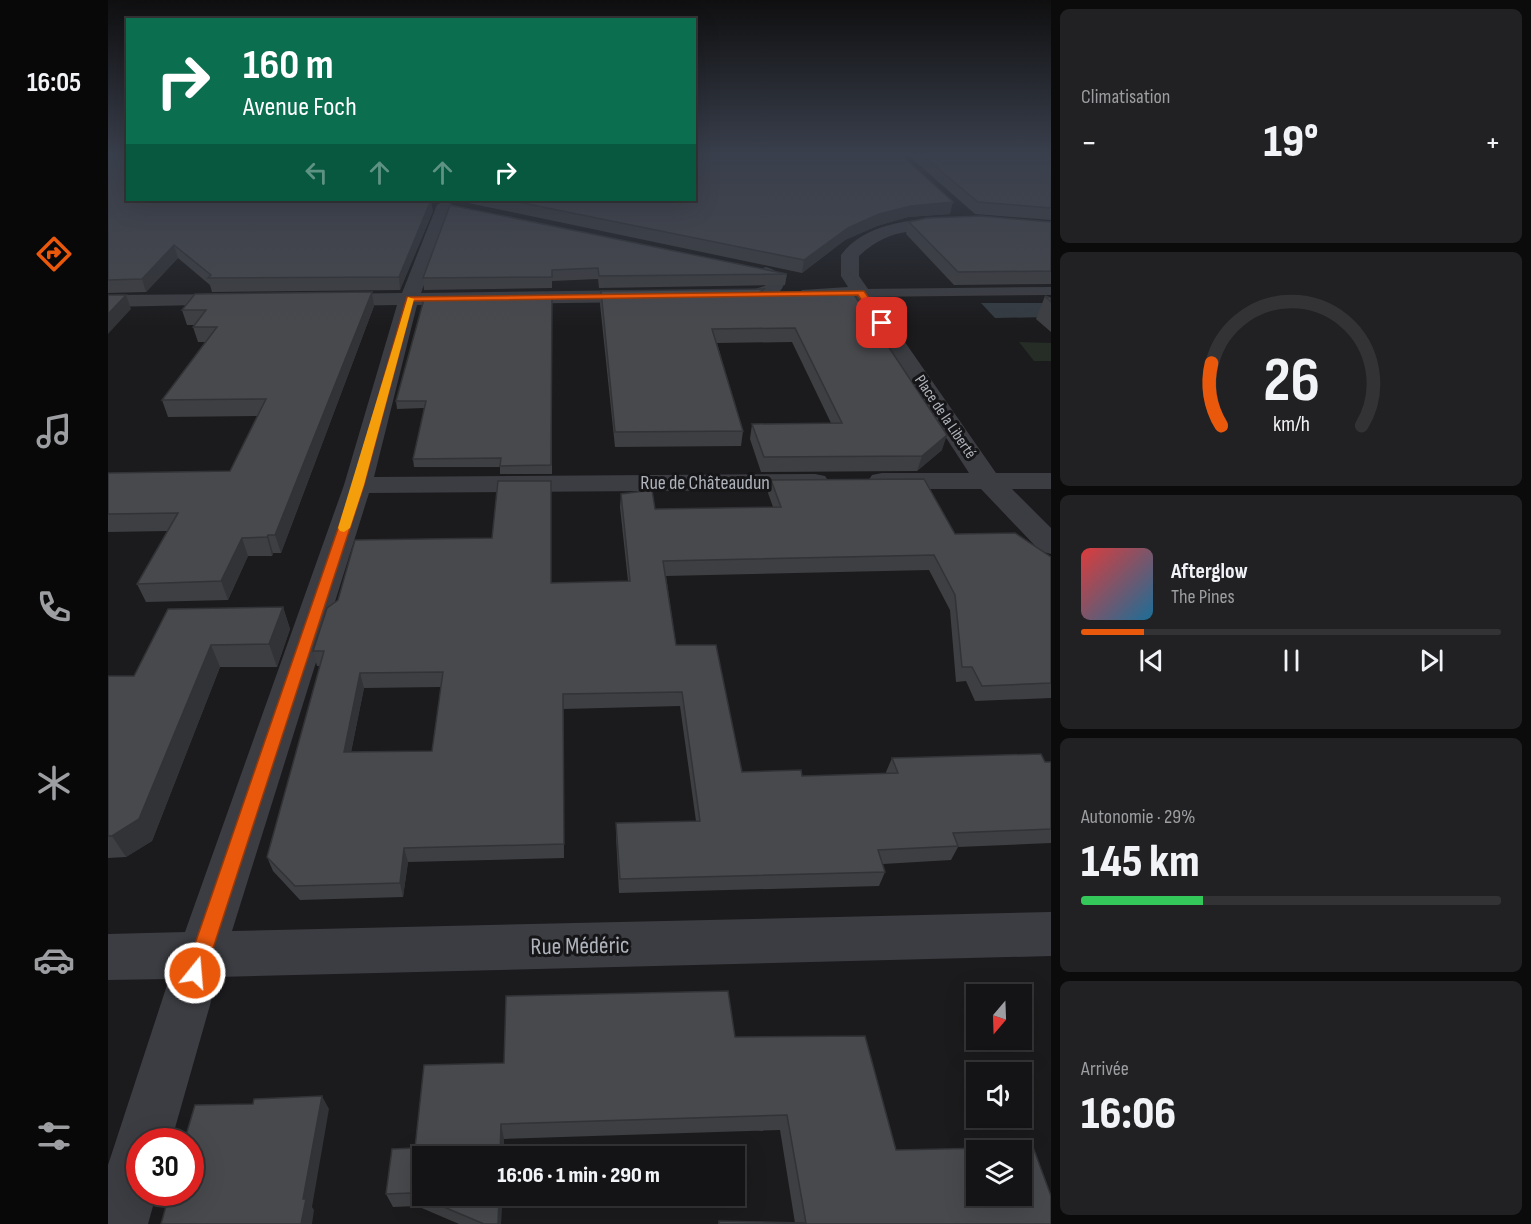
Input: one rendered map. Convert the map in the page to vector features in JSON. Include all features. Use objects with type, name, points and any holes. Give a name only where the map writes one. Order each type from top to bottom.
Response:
[{"type":"street","points":[[148,1128],[201,954],[358,485],[410,299],[440,212]]},
{"type":"street","name":"Place de la Liberté","points":[[963,215],[878,234],[862,243],[850,255],[850,276],[989,482],[1051,545]]},
{"type":"street","points":[[758,294],[774,289],[776,281],[761,272],[861,293]]},
{"type":"street","points":[[737,295],[861,293]]},
{"type":"street","points":[[310,300],[666,296]]},
{"type":"street","points":[[108,301],[251,300]]},
{"type":"street","name":"Rue de Châteaudun","points":[[358,485],[1051,482]]},
{"type":"street","name":"Rue Médéric","points":[[108,957],[1051,934]]},
{"type":"street","points":[[118,1224],[126,1199]]},
{"type":"lane","points":[[861,293],[1051,291]]},
{"type":"shaded area","points":[[981,303],[1042,303],[1051,311],[1051,317],[995,318]]},
{"type":"shaded area","points":[[1019,342],[1051,343],[1051,361],[1034,361]]},
{"type":"building","points":[[108,212],[426,212],[399,277],[208,278],[211,275],[174,245],[142,279],[108,280]]},
{"type":"building","points":[[447,212],[485,212],[787,274],[599,276],[598,268],[552,270],[552,277],[423,278]]},
{"type":"building","points":[[568,212],[887,212],[848,228],[804,260]]},
{"type":"building","points":[[981,216],[1051,222],[1051,271],[958,272],[909,222],[927,218]]},
{"type":"building","points":[[764,289],[760,292],[853,293],[947,435],[922,456],[764,457],[752,424],[842,423],[795,328],[712,329],[743,431],[615,432],[601,291]]},
{"type":"building","points":[[372,292],[275,535],[242,538],[221,581],[137,584],[178,513],[108,514],[108,473],[230,471],[266,399],[162,400],[217,327],[193,327],[206,310],[182,310],[195,294]]},
{"type":"building","points":[[108,295],[126,295],[108,314]]},
{"type":"building","points":[[552,298],[551,465],[500,466],[501,458],[413,459],[426,401],[396,401],[424,299]]},
{"type":"building","points":[[924,479],[955,534],[1015,533],[1051,557],[1051,683],[982,686],[972,667],[962,667],[955,595],[934,555],[663,561],[676,645],[716,645],[742,772],[801,770],[802,776],[898,773],[892,758],[1041,754],[1045,762],[1051,762],[1051,829],[953,833],[958,846],[878,850],[885,872],[620,879],[616,823],[700,821],[682,692],[563,694],[564,844],[404,848],[400,883],[295,886],[267,857],[324,651],[313,651],[327,608],[338,600],[355,540],[492,538],[498,481],[551,481],[551,583],[630,581],[621,494],[652,490],[655,509],[781,507],[771,480]],"holes":[[[443,672],[432,751],[344,752],[360,673]]]},
{"type":"building","points":[[283,607],[269,644],[211,645],[139,819],[112,836],[108,836],[108,676],[134,676],[168,609]]},
{"type":"building","points":[[728,991],[735,1037],[865,1036],[896,1150],[966,1148],[966,1206],[1032,1206],[1033,1147],[1051,1196],[1051,1224],[719,1224],[719,1221],[806,1223],[787,1115],[501,1124],[500,1146],[415,1146],[424,1065],[504,1063],[506,996]]},
{"type":"building","points":[[322,1096],[303,1199],[306,1199],[301,1224],[161,1224],[166,1206],[204,1206],[204,1128],[188,1128],[195,1105],[253,1104],[254,1099]]},
{"type":"building","points":[[412,1148],[412,1193],[386,1194],[392,1149]]},
{"type":"building","points":[[442,1206],[499,1206],[498,1224],[484,1224]]},
{"type":"slow traffic","points":[[344,528],[410,299]]},
{"type":"route","points":[[195,973],[358,485],[410,299],[861,293],[882,323]]}]
